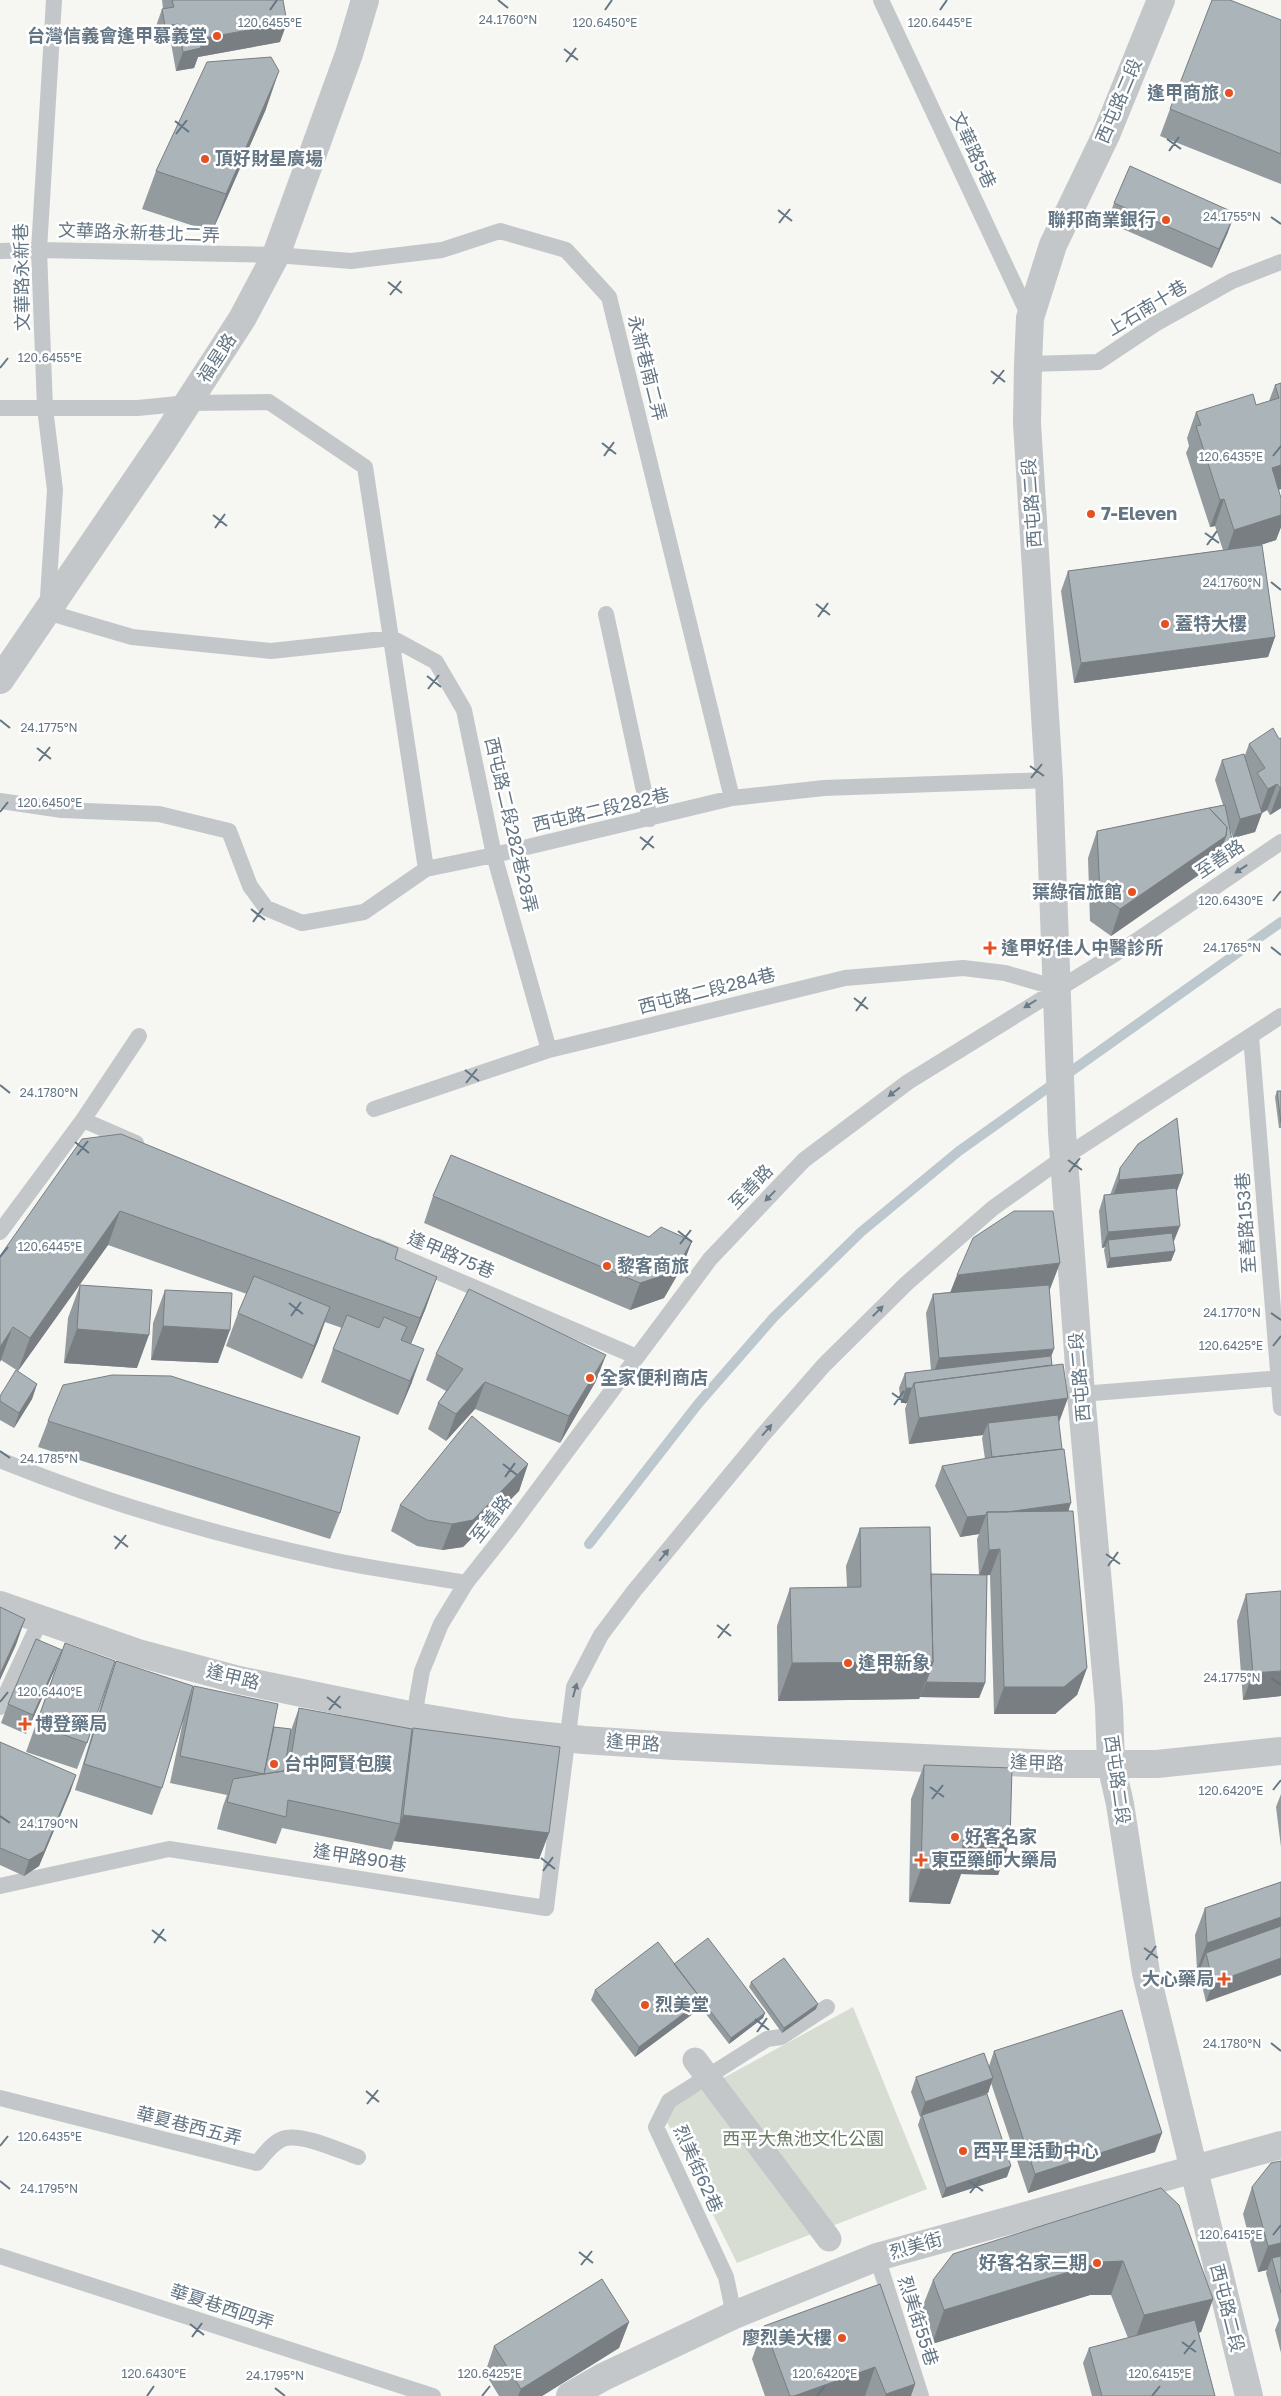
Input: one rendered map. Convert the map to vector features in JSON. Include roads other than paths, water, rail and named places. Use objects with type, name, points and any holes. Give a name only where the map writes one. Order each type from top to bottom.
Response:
[{"type":"street","name":"福星路","points":[[0,680],[188,403],[242,319],[276,256],[349,54],[365,0]]},
{"type":"street","name":"西屯路二段","points":[[1161,0],[1106,135],[1053,245],[1030,318],[1027,423],[1049,780],[1063,1158],[1081,1394],[1109,1707],[1111,1764],[1120,1804],[1146,1973],[1249,2396]]},
{"type":"street","name":"逢甲路","points":[[0,1605],[40,1621],[138,1653],[240,1680],[414,1716],[510,1732],[674,1746],[1030,1763],[1157,1764],[1281,1751]]},
{"type":"street","points":[[702,2068],[829,2239]]},
{"type":"street","name":"烈美街","points":[[570,2396],[602,2377],[734,2315],[877,2257],[1281,2144]]},
{"type":"lane","name":"文華路永新巷","points":[[47,612],[55,490],[45,408],[39,250],[54,0]]},
{"type":"lane","name":"文華路5巷","points":[[881,0],[1030,318]]},
{"type":"lane","name":"永新巷南二弄","points":[[276,256],[351,261],[442,250],[500,231],[566,250],[610,297],[732,798]]},
{"type":"lane","name":"文華路永新巷北二弄","points":[[0,252],[39,250],[276,256]]},
{"type":"lane","name":"上石南十巷","points":[[1028,364],[1098,362],[1155,324],[1232,281],[1281,262]]},
{"type":"lane","points":[[0,408],[138,408],[188,403],[269,402],[365,467],[426,869]]},
{"type":"lane","points":[[47,612],[132,637],[271,651],[392,638]]},
{"type":"lane","points":[[606,614],[650,819]]},
{"type":"lane","name":"西屯路二段282巷28弄","points":[[392,638],[436,662],[464,710],[494,856],[549,1050]]},
{"type":"lane","name":"西屯路二段282巷","points":[[0,801],[62,810],[159,814],[229,830],[250,886],[266,908],[302,923],[364,912],[426,869],[494,856],[732,798],[824,788],[1049,780]]},
{"type":"lane","name":"至善路","points":[[414,1716],[422,1671],[441,1624],[466,1583],[710,1259],[804,1160],[908,1082],[1136,940],[1281,842]]},
{"type":"lane","name":"西屯路二段284巷","points":[[374,1109],[549,1050],[845,978],[962,968],[1005,973],[1057,988]]},
{"type":"lane","points":[[567,1738],[574,1687],[601,1635],[634,1591],[762,1436],[824,1366],[907,1283],[993,1208],[1063,1158],[1281,1016]]},
{"type":"lane","points":[[0,1232],[82,1120],[139,1036]]},
{"type":"lane","name":"至善路153巷","points":[[1251,1036],[1281,1408]]},
{"type":"lane","points":[[82,1120],[146,1147]]},
{"type":"lane","name":"逢甲路75巷","points":[[364,1240],[637,1357]]},
{"type":"lane","points":[[1081,1394],[1279,1378]]},
{"type":"lane","points":[[0,1460],[58,1483],[155,1516],[328,1559],[466,1583]]},
{"type":"lane","points":[[0,1707],[40,1621]]},
{"type":"lane","name":"逢甲路90巷","points":[[0,1886],[169,1849],[546,1908],[567,1738]]},
{"type":"lane","name":"烈美街62巷","points":[[734,2315],[726,2277],[656,2127],[669,2101],[702,2068],[767,2040],[781,2037],[827,2007]]},
{"type":"lane","name":"華夏巷西五弄","points":[[0,2098],[256,2163],[274,2144],[285,2138],[296,2138],[318,2143],[358,2157]]},
{"type":"lane","name":"華夏巷西四弄","points":[[0,2256],[432,2396]]},
{"type":"lane","name":"烈美街55巷","points":[[877,2257],[921,2396]]},
{"type":"waterway","points":[[589,1544],[698,1404],[774,1317],[861,1232],[959,1151],[1281,922]]},
{"type":"place","name":"台灣信義會逢甲慕義堂","points":[[217,36]]},
{"type":"place","name":"逢甲商旅","points":[[1229,93]]},
{"type":"place","name":"頂好財星廣場","points":[[205,159]]},
{"type":"place","name":"聯邦商業銀行","points":[[1166,220]]},
{"type":"place","name":"7-Eleven","points":[[1091,514]]},
{"type":"place","name":"蓋特大樓","points":[[1165,624]]},
{"type":"place","name":"葉綠宿旅館","points":[[1132,892]]},
{"type":"place","name":"逢甲好佳人中醫診所","points":[[990,948]]},
{"type":"place","name":"黎客商旅","points":[[607,1266]]},
{"type":"place","name":"全家便利商店","points":[[590,1378]]},
{"type":"place","name":"逢甲新象","points":[[848,1663]]},
{"type":"place","name":"博登藥局","points":[[25,1724]]},
{"type":"place","name":"台中阿賢包膜","points":[[274,1764]]},
{"type":"place","name":"好客名家","points":[[955,1837]]},
{"type":"place","name":"東亞藥師大藥局","points":[[921,1860]]},
{"type":"place","name":"大心藥局","points":[[1224,1979]]},
{"type":"place","name":"烈美堂","points":[[645,2005]]},
{"type":"place","name":"西平里活動中心","points":[[963,2151]]},
{"type":"place","name":"好客名家三期","points":[[1097,2263]]},
{"type":"place","name":"廖烈美大樓","points":[[842,2338]]},
{"type":"park label","name":"西平大魚池文化公園","points":[[803,2139]]}]
